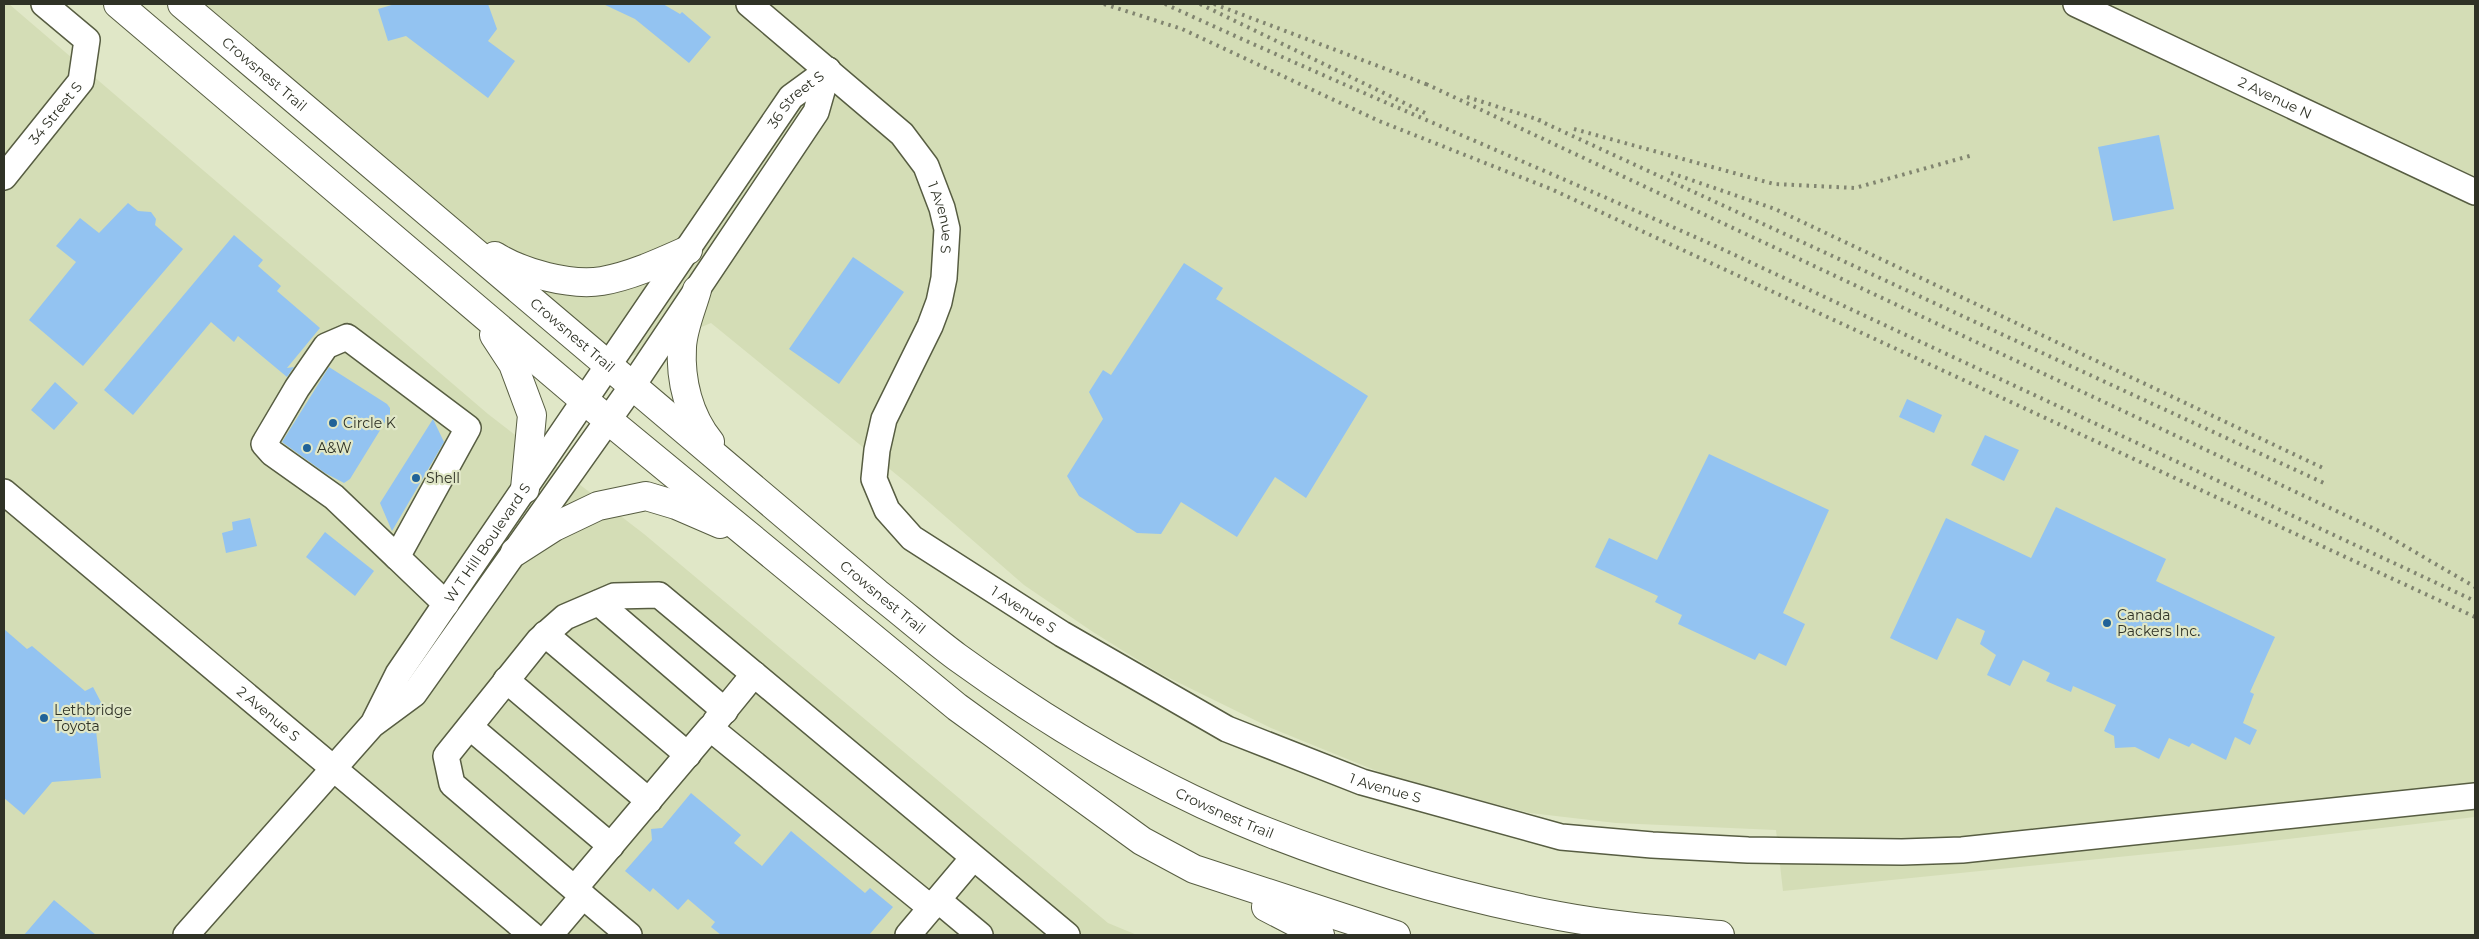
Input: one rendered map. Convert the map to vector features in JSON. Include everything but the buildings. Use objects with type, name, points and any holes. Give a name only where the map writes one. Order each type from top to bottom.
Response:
[{"type":"highway","points":[[118,4],[585,401],[957,708],[1142,841],[1320,935]]},
{"type":"highway","name":"Crowsnest Trail","points":[[182,4],[611,365],[877,593],[957,657],[1035,709],[1104,751],[1166,785],[1238,820],[1319,850],[1468,896],[1559,916],[1720,935]]},
{"type":"highway","points":[[443,224],[503,262],[548,279],[600,281],[655,265],[688,250]]},
{"type":"highway","points":[[697,290],[682,346],[683,383],[698,427],[733,470]]},
{"type":"highway","points":[[477,309],[513,364],[532,415],[525,489]]},
{"type":"highway","points":[[515,552],[554,527],[598,506],[646,496],[676,505],[749,536]]},
{"type":"highway","points":[[1194,868],[1396,935]]},
{"type":"street","name":"34 Street S","points":[[4,176],[81,82],[87,40],[44,4]]},
{"type":"street","name":"1 Avenue S","points":[[749,4],[902,134],[926,166],[936,189],[947,229],[944,278],[939,302],[930,326],[884,419],[876,450],[874,479],[887,510],[912,538],[1062,634],[1227,729],[1362,782],[1561,837],[1652,845],[1748,850],[1902,852],[1962,850],[2475,796]]},
{"type":"street","name":"2 Avenue N","points":[[2076,4],[2475,192]]},
{"type":"street","name":"36 Street S","points":[[611,365],[791,97],[828,70]]},
{"type":"street","name":"36 Street S","points":[[633,385],[816,112],[828,70]]},
{"type":"street","points":[[397,557],[468,428],[347,337],[326,346],[297,388],[264,444],[272,453],[334,497],[446,604]]},
{"type":"street","name":"W T Hill Boulevard S","points":[[372,725],[398,674],[611,365]]},
{"type":"street","name":"W T Hill Boulevard S","points":[[186,935],[372,725],[414,694],[633,385]]},
{"type":"street","name":"2 Avenue S","points":[[4,492],[532,935]]},
{"type":"street","points":[[629,935],[452,784],[446,756],[545,634],[565,617],[614,596],[659,595],[1067,935]]},
{"type":"street","points":[[599,603],[718,719],[934,904],[980,935]]},
{"type":"street","points":[[545,634],[688,755]]},
{"type":"street","points":[[550,935],[610,846],[754,674]]},
{"type":"street","points":[[506,680],[649,801]]},
{"type":"street","points":[[470,727],[610,846]]},
{"type":"street","points":[[908,935],[974,858]]},
{"type":"shaded area","points":[[4,4],[9,4],[488,414],[644,534],[1108,923],[1137,935],[4,935]]},
{"type":"shaded area","points":[[182,4],[2475,4],[2475,817],[2237,845],[1783,891],[1776,830],[1616,823],[1530,813],[1394,778],[1271,728],[1159,673],[1093,632],[1024,585],[908,484],[711,323],[611,365]]},
{"type":"railway","points":[[1104,4],[1182,29],[1379,121],[1551,189],[2475,617]]},
{"type":"railway","points":[[1165,4],[1722,249],[2475,601]]},
{"type":"railway","points":[[1200,4],[1425,113]]},
{"type":"railway","points":[[1214,4],[1431,86]]},
{"type":"railway","points":[[1426,84],[2379,531],[2475,587]]},
{"type":"railway","points":[[1467,97],[1543,121]]},
{"type":"railway","points":[[1538,120],[2326,484]]},
{"type":"railway","points":[[1574,129],[1774,184],[1855,188],[1973,155]]},
{"type":"railway","points":[[1671,173],[1775,209],[2323,468]]},
{"type":"place","name":"Circle K","points":[[333,423]]},
{"type":"place","name":"A&W","points":[[307,448]]},
{"type":"place","name":"Shell","points":[[416,478]]},
{"type":"place","name":"Canada Packers Inc.","points":[[2107,623]]},
{"type":"place","name":"Lethbridge Toyota","points":[[44,718]]}]
